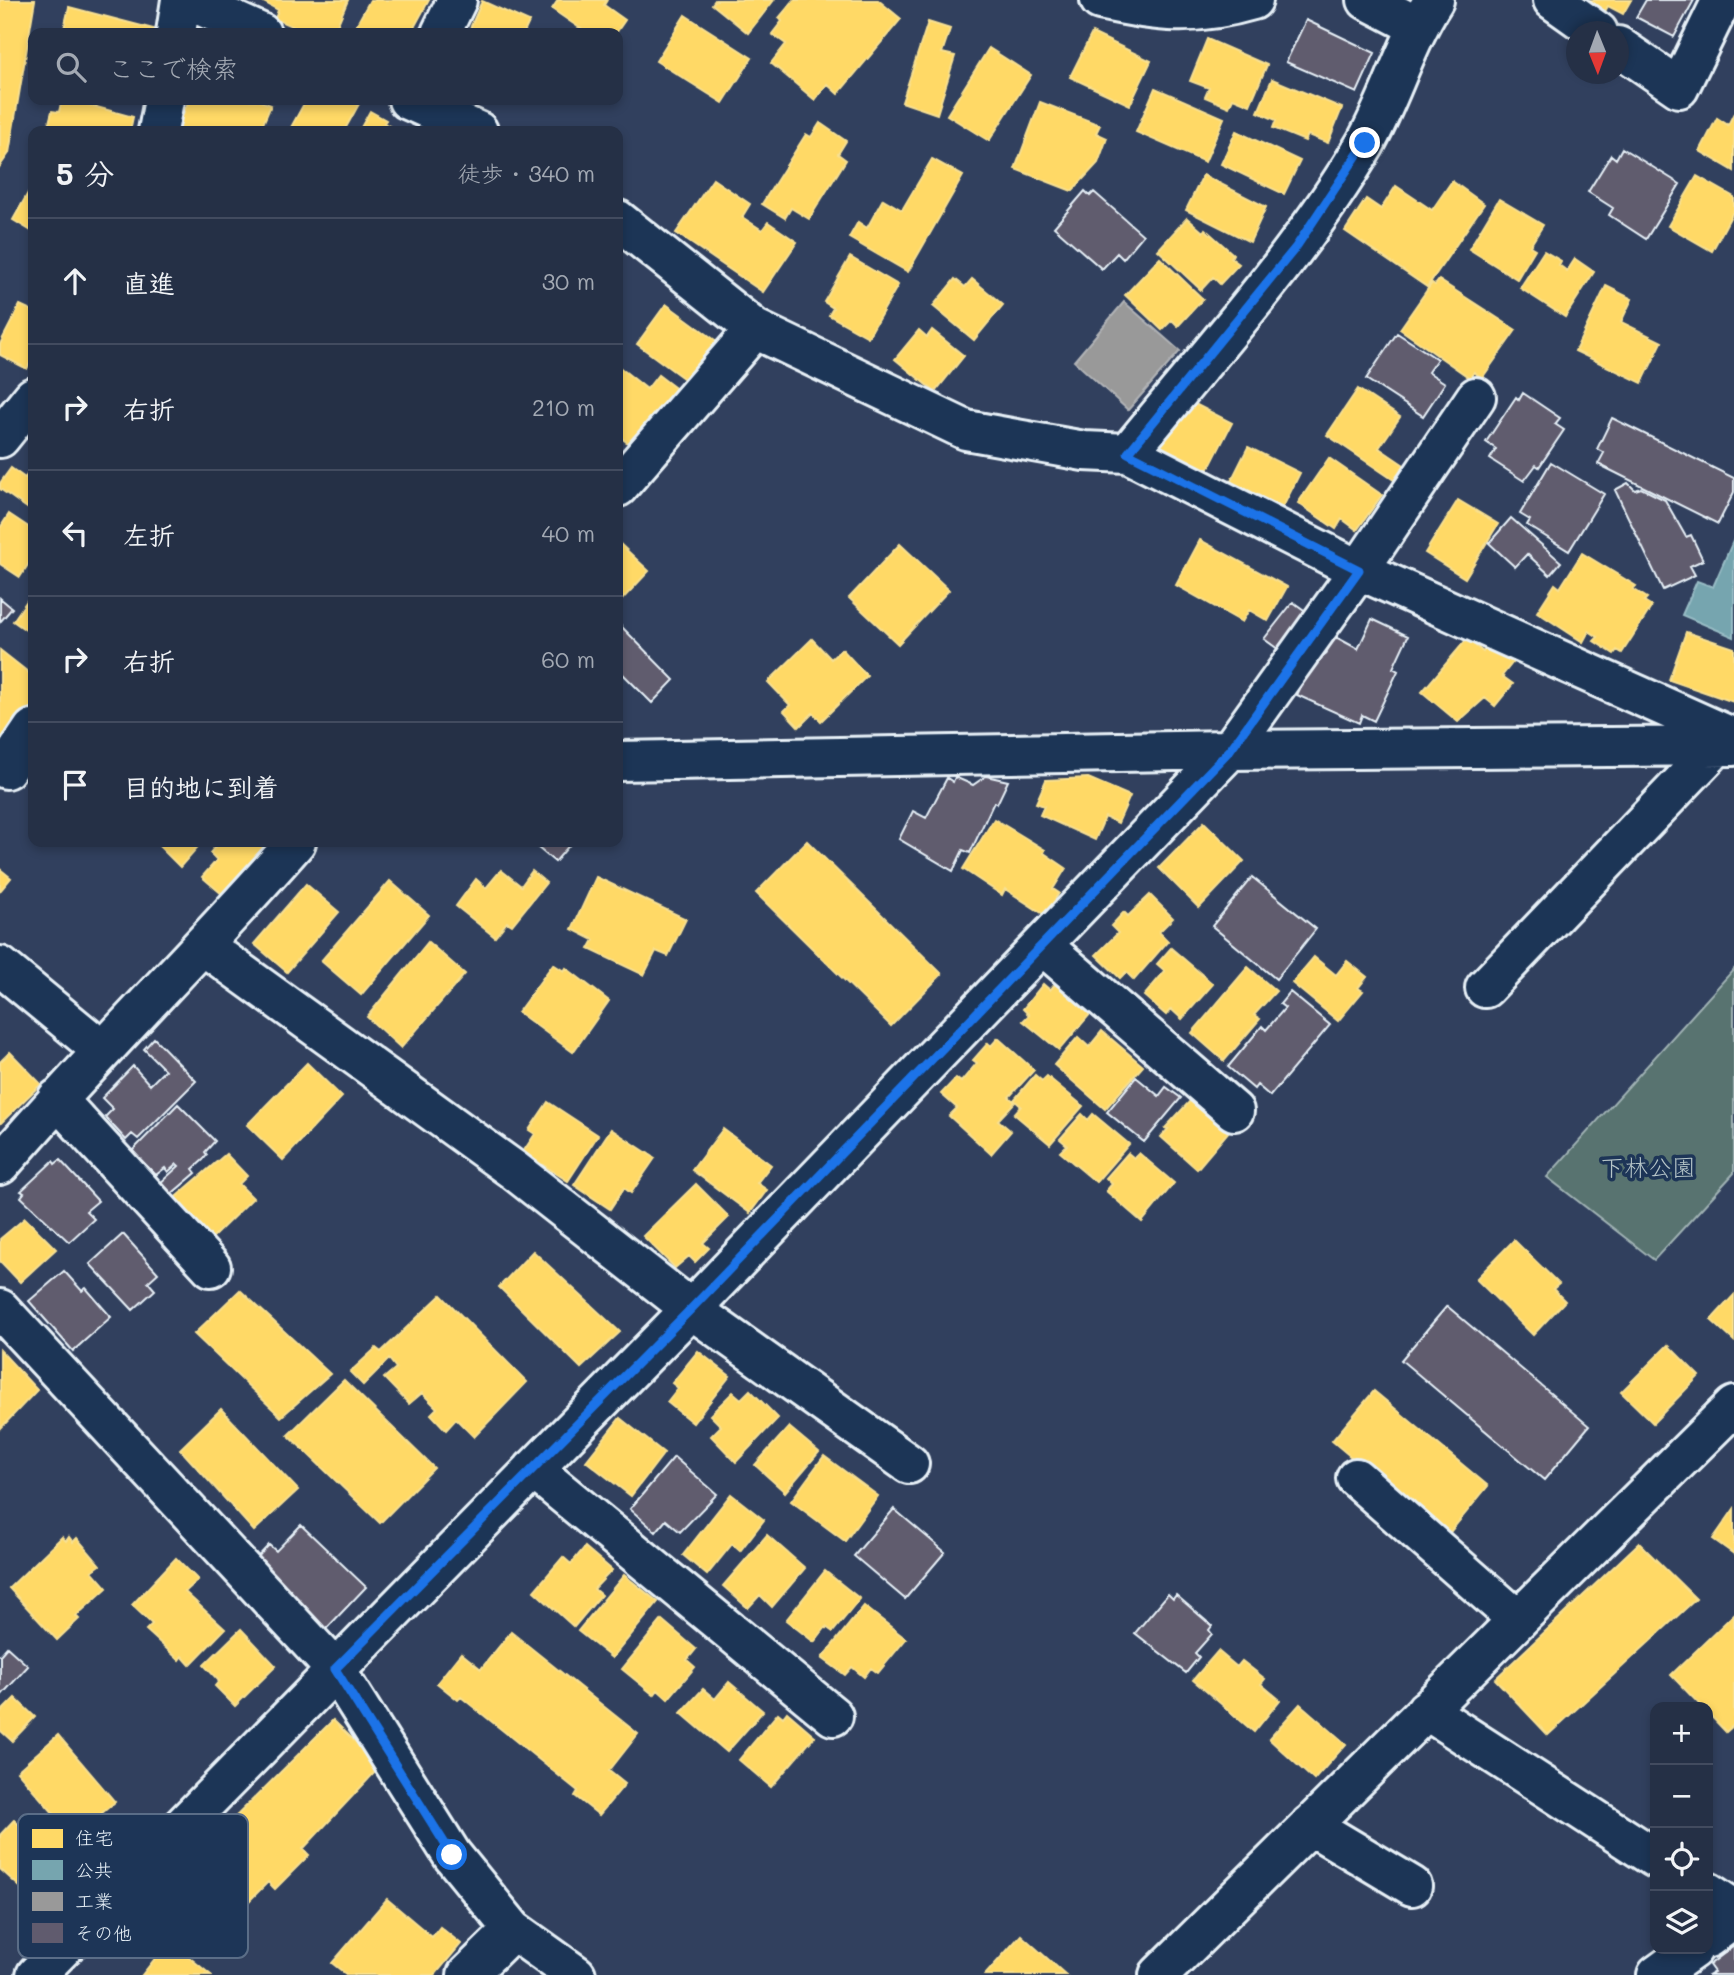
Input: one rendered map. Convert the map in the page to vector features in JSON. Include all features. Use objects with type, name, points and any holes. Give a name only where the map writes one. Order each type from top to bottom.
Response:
[{"type":"street","points":[[177,28],[181,0]]},
{"type":"street","points":[[188,0],[250,28]]},
{"type":"street","points":[[443,28],[457,0]]},
{"type":"street","points":[[1100,0],[1155,12],[1221,9],[1253,0]]},
{"type":"street","points":[[1128,453],[1296,247],[1365,143],[1426,13],[1367,0]]},
{"type":"street","points":[[1553,0],[1583,21]]},
{"type":"street","points":[[1629,53],[1679,88],[1722,0]]},
{"type":"street","points":[[159,126],[163,105]]},
{"type":"street","points":[[420,105],[467,126]]},
{"type":"street","points":[[623,224],[755,329],[966,430],[1084,451],[1128,453],[1359,570],[1728,743]]},
{"type":"street","points":[[623,481],[755,329]]},
{"type":"street","points":[[193,1814],[691,1309],[1230,750],[1359,570],[1476,397]]},
{"type":"street","points":[[0,438],[28,403]]},
{"type":"street","points":[[13,769],[28,739]]},
{"type":"street","points":[[623,761],[1728,743]]},
{"type":"street","points":[[1485,988],[1728,743]]},
{"type":"street","points":[[0,1165],[57,1099],[204,946],[292,847]]},
{"type":"street","points":[[1042,945],[1234,1111]]},
{"type":"street","points":[[204,946],[515,1171],[691,1309],[909,1464]]},
{"type":"street","points":[[0,966],[103,1051]]},
{"type":"street","points":[[57,1099],[211,1267]]},
{"type":"street","points":[[0,1308],[335,1669],[452,1855],[513,1930],[576,1975]]},
{"type":"street","points":[[1159,1975],[1734,1406]]},
{"type":"street","points":[[533,1469],[833,1716]]},
{"type":"street","points":[[1356,1478],[1518,1619]]},
{"type":"street","points":[[1426,1710],[1650,1855]]},
{"type":"street","points":[[1310,1825],[1412,1886]]},
{"type":"street","points":[[1713,1895],[1734,1909]]},
{"type":"street","points":[[1713,1934],[1734,1919]]},
{"type":"street","points":[[467,1975],[513,1930]]},
{"type":"street","points":[[1657,1975],[1686,1954]]},
{"type":"street","points":[[36,1975],[53,1958]]},
{"type":"green space","name":"下林公園","points":[[1734,969],[1734,1173],[1654,1260],[1547,1177]]},
{"type":"building: 住宅","points":[[0,0],[35,0],[30,28],[28,28],[9,153],[0,166]]},
{"type":"building: 住宅","points":[[260,0],[348,0],[336,28],[296,28],[275,19],[278,10]]},
{"type":"building: 住宅","points":[[370,0],[429,0],[414,28],[355,28]]},
{"type":"building: 住宅","points":[[558,0],[607,0],[604,5],[625,20],[619,28],[580,28],[552,9]]},
{"type":"building: 住宅","points":[[715,0],[774,0],[748,33],[712,4]]},
{"type":"building: 住宅","points":[[794,0],[878,0],[901,19],[838,94],[827,84],[815,100],[771,63],[786,44],[772,34],[782,21],[779,18]]},
{"type":"building: 住宅","points":[[1581,0],[1631,0],[1623,14],[1608,6],[1602,17]]},
{"type":"building: 住宅","points":[[482,1],[529,22],[526,28],[470,28]]},
{"type":"building: 住宅","points":[[69,7],[149,28],[64,28]]},
{"type":"building: 住宅","points":[[685,15],[752,58],[723,103],[656,61]]},
{"type":"building: 住宅","points":[[928,22],[950,29],[942,53],[955,56],[937,114],[902,102]]},
{"type":"building: 住宅","points":[[1092,33],[1151,61],[1130,105],[1070,77]]},
{"type":"building: 住宅","points":[[1207,39],[1267,65],[1250,105],[1233,98],[1229,107],[1205,97],[1209,88],[1190,81]]},
{"type":"building: 住宅","points":[[989,48],[1031,75],[989,141],[947,115]]},
{"type":"building: 住宅","points":[[1272,79],[1342,108],[1328,143],[1308,135],[1305,141],[1273,128],[1276,120],[1258,112]]},
{"type":"building: 住宅","points":[[1155,88],[1224,118],[1205,162],[1136,132]]},
{"type":"building: 住宅","points":[[1040,102],[1100,125],[1096,133],[1107,138],[1098,163],[1072,191],[1015,169]]},
{"type":"building: 住宅","points":[[61,105],[89,105],[133,117],[131,126],[48,126],[52,111],[59,112]]},
{"type":"building: 住宅","points":[[187,105],[271,105],[262,126],[178,126]]},
{"type":"building: 住宅","points":[[303,105],[358,105],[347,126],[292,126]]},
{"type":"building: 住宅","points":[[370,111],[386,120],[384,123],[389,126],[362,126]]},
{"type":"building: 住宅","points":[[1734,113],[1734,171],[1700,151],[1717,118],[1728,125]]},
{"type":"building: 住宅","points":[[820,123],[846,141],[838,154],[846,160],[809,219],[791,208],[785,218],[762,204],[806,134],[811,137]]},
{"type":"building: 住宅","points":[[1236,131],[1300,161],[1284,194],[1221,164]]},
{"type":"building: 住宅","points":[[932,159],[963,176],[908,272],[849,238],[858,222],[867,228],[883,199],[902,210]]},
{"type":"building: 住宅","points":[[1203,175],[1266,207],[1250,242],[1186,210]]},
{"type":"building: 住宅","points":[[1697,176],[1734,197],[1734,210],[1712,251],[1668,226]]},
{"type":"building: 住宅","points":[[713,179],[750,204],[742,217],[762,230],[768,222],[797,242],[763,292],[676,233]]},
{"type":"building: 住宅","points":[[1452,181],[1484,204],[1427,287],[1345,231],[1366,199],[1381,209],[1396,186],[1432,210]]},
{"type":"building: 住宅","points":[[28,193],[28,229],[13,220]]},
{"type":"building: 住宅","points":[[1499,199],[1543,225],[1530,246],[1535,249],[1517,279],[1469,249]]},
{"type":"building: 住宅","points":[[1187,218],[1203,232],[1205,229],[1233,254],[1231,258],[1239,264],[1220,284],[1213,277],[1201,290],[1158,250]]},
{"type":"building: 住宅","points":[[1544,251],[1561,261],[1559,265],[1567,271],[1575,259],[1594,272],[1565,317],[1520,288]]},
{"type":"building: 住宅","points":[[850,257],[898,285],[868,337],[829,315],[833,308],[824,302]]},
{"type":"building: 住宅","points":[[1160,258],[1203,299],[1178,326],[1172,320],[1162,330],[1125,295]]},
{"type":"building: 住宅","points":[[955,279],[965,287],[972,279],[1003,305],[974,340],[933,306]]},
{"type":"building: 住宅","points":[[1439,280],[1516,330],[1482,378],[1474,372],[1470,378],[1400,329],[1432,283],[1435,285]]},
{"type":"building: 住宅","points":[[1606,286],[1632,299],[1621,322],[1662,342],[1642,383],[1575,351]]},
{"type":"building: 住宅","points":[[666,304],[719,343],[690,383],[637,344]]},
{"type":"building: 住宅","points":[[20,305],[28,309],[27,369],[0,355],[0,344]]},
{"type":"building: 住宅","points":[[919,330],[927,337],[932,330],[964,356],[935,392],[895,359]]},
{"type":"building: 住宅","points":[[623,370],[647,389],[658,375],[683,394],[635,449],[623,439]]},
{"type":"building: 住宅","points":[[1358,389],[1400,417],[1379,448],[1404,465],[1394,480],[1327,435]]},
{"type":"building: 住宅","points":[[1189,401],[1232,423],[1205,476],[1158,452],[1182,403]]},
{"type":"building: 住宅","points":[[1248,447],[1300,473],[1281,511],[1229,485]]},
{"type":"building: 住宅","points":[[1329,458],[1382,495],[1357,530],[1342,519],[1336,529],[1298,503]]},
{"type":"building: 住宅","points":[[11,468],[25,478],[28,474],[28,509],[0,489],[0,483]]},
{"type":"building: 住宅","points":[[1458,500],[1498,524],[1465,578],[1425,553]]},
{"type":"building: 住宅","points":[[9,514],[28,527],[28,565],[20,577],[0,564],[0,528]]},
{"type":"building: 住宅","points":[[1200,540],[1287,587],[1268,621],[1249,610],[1242,622],[1176,585]]},
{"type":"building: 住宅","points":[[900,544],[949,590],[898,644],[849,598]]},
{"type":"building: 住宅","points":[[623,547],[649,571],[623,599]]},
{"type":"building: 住宅","points":[[1582,553],[1636,586],[1633,589],[1647,598],[1644,601],[1652,606],[1622,653],[1617,650],[1614,654],[1594,641],[1598,637],[1589,631],[1583,642],[1537,612],[1555,584],[1560,588]]},
{"type":"building: 住宅","points":[[28,599],[28,632],[13,621]]},
{"type":"building: 住宅","points":[[1686,632],[1734,648],[1734,702],[1669,680]]},
{"type":"building: 住宅","points":[[812,639],[831,659],[842,649],[867,676],[821,721],[813,713],[799,727],[784,711],[790,705],[768,682]]},
{"type":"building: 住宅","points":[[1467,639],[1483,652],[1490,643],[1513,662],[1502,676],[1513,684],[1495,706],[1485,698],[1458,722],[1422,692]]},
{"type":"building: 住宅","points":[[0,650],[28,672],[28,711],[4,741],[0,738]]},
{"type":"building: 住宅","points":[[1088,778],[1130,796],[1118,823],[1105,817],[1095,840],[1040,815],[1044,806],[1036,803],[1046,780]]},
{"type":"building: 住宅","points":[[994,819],[1045,850],[1044,853],[1066,868],[1053,889],[1059,893],[1045,915],[1005,889],[1002,895],[963,869]]},
{"type":"building: 住宅","points":[[1204,822],[1244,861],[1199,908],[1159,868]]},
{"type":"building: 住宅","points":[[807,841],[942,974],[891,1026],[756,893]]},
{"type":"building: 住宅","points":[[160,847],[198,847],[180,867]]},
{"type":"building: 住宅","points":[[215,847],[274,847],[229,900],[202,877],[217,860],[210,853]]},
{"type":"building: 住宅","points":[[0,869],[11,878],[0,891]]},
{"type":"building: 住宅","points":[[501,870],[521,886],[532,871],[546,883],[512,925],[507,922],[495,937],[456,906],[476,879],[486,888]]},
{"type":"building: 住宅","points":[[596,877],[686,919],[668,956],[656,951],[644,975],[589,949],[594,940],[572,929]]},
{"type":"building: 住宅","points":[[390,881],[429,915],[361,995],[321,961]]},
{"type":"building: 住宅","points":[[306,884],[339,912],[287,972],[254,944]]},
{"type":"building: 住宅","points":[[1150,895],[1173,918],[1159,932],[1168,941],[1134,980],[1126,972],[1120,978],[1096,955],[1118,933],[1111,926],[1124,912],[1128,916]]},
{"type":"building: 住宅","points":[[428,942],[465,974],[401,1048],[367,1017]]},
{"type":"building: 住宅","points":[[1171,948],[1213,984],[1182,1019],[1171,1009],[1166,1015],[1144,996],[1165,971],[1157,964]]},
{"type":"building: 住宅","points":[[1314,957],[1336,975],[1347,961],[1367,977],[1358,988],[1363,991],[1338,1021],[1292,983]]},
{"type":"building: 住宅","points":[[553,964],[564,971],[566,968],[609,1001],[573,1052],[518,1012]]},
{"type":"building: 住宅","points":[[1248,967],[1276,991],[1254,1015],[1260,1019],[1224,1061],[1192,1033]]},
{"type":"building: 住宅","points":[[1056,983],[1091,1013],[1059,1050],[1023,1021],[1029,1015],[1023,1009],[1043,984],[1050,990]]},
{"type":"building: 住宅","points":[[1102,1031],[1143,1066],[1105,1109],[1054,1065],[1078,1037],[1089,1047]]},
{"type":"building: 住宅","points":[[998,1038],[1034,1070],[1009,1097],[1015,1102],[998,1120],[1011,1131],[991,1154],[949,1116],[957,1108],[941,1094],[956,1078],[961,1082],[977,1063],[973,1060],[988,1043],[991,1046]]},
{"type":"building: 住宅","points":[[10,1052],[41,1084],[0,1124],[0,1062]]},
{"type":"building: 住宅","points":[[307,1063],[342,1097],[283,1160],[247,1125]]},
{"type":"building: 住宅","points":[[1035,1075],[1042,1081],[1047,1076],[1083,1106],[1050,1144],[1014,1114],[1021,1106],[1014,1100]]},
{"type":"building: 住宅","points":[[1192,1099],[1229,1131],[1197,1169],[1161,1137],[1168,1129],[1165,1128]]},
{"type":"building: 住宅","points":[[548,1102],[598,1135],[568,1181],[523,1152],[535,1134],[529,1130]]},
{"type":"building: 住宅","points":[[1082,1114],[1088,1120],[1093,1114],[1129,1144],[1096,1182],[1060,1152],[1067,1145],[1060,1139]]},
{"type":"building: 住宅","points":[[611,1129],[655,1158],[631,1193],[624,1188],[610,1209],[574,1185]]},
{"type":"building: 住宅","points":[[723,1129],[771,1165],[757,1183],[767,1190],[750,1213],[692,1170]]},
{"type":"building: 住宅","points":[[1128,1153],[1134,1158],[1139,1153],[1174,1183],[1142,1222],[1106,1191],[1112,1184],[1106,1178]]},
{"type":"building: 住宅","points":[[226,1154],[247,1176],[239,1184],[253,1198],[209,1241],[171,1201]]},
{"type":"building: 住宅","points":[[696,1184],[729,1217],[703,1243],[709,1248],[695,1262],[689,1256],[675,1268],[643,1236]]},
{"type":"building: 住宅","points":[[25,1218],[56,1249],[20,1282],[0,1261],[0,1239]]},
{"type":"building: 住宅","points":[[1514,1240],[1559,1284],[1553,1289],[1565,1301],[1533,1335],[1476,1279]]},
{"type":"building: 住宅","points":[[533,1251],[620,1332],[581,1368],[499,1287]]},
{"type":"building: 住宅","points":[[240,1290],[330,1374],[281,1417],[194,1334]]},
{"type":"building: 住宅","points":[[441,1295],[527,1382],[474,1437],[456,1419],[446,1430],[431,1414],[437,1408],[422,1393],[409,1404],[384,1378],[396,1368],[389,1359],[363,1385],[350,1372],[376,1348],[381,1352]]},
{"type":"building: 住宅","points":[[1734,1295],[1734,1341],[1711,1320]]},
{"type":"building: 住宅","points":[[1668,1345],[1699,1376],[1653,1423],[1621,1392]]},
{"type":"building: 住宅","points":[[0,1350],[37,1390],[0,1429]]},
{"type":"building: 住宅","points":[[698,1351],[730,1376],[693,1423],[667,1402],[678,1388],[672,1383]]},
{"type":"building: 住宅","points":[[344,1380],[434,1468],[380,1523],[288,1435]]},
{"type":"building: 住宅","points":[[750,1390],[778,1418],[736,1462],[711,1436],[721,1426],[710,1415],[733,1392],[741,1399]]},
{"type":"building: 住宅","points":[[1374,1391],[1488,1486],[1446,1537],[1332,1441]]},
{"type":"building: 住宅","points":[[221,1409],[298,1490],[254,1531],[180,1449]]},
{"type":"building: 住宅","points":[[620,1418],[664,1453],[631,1496],[586,1461]]},
{"type":"building: 住宅","points":[[789,1427],[819,1452],[785,1492],[755,1465]]},
{"type":"building: 住宅","points":[[824,1456],[878,1496],[845,1541],[791,1501]]},
{"type":"building: 住宅","points":[[731,1494],[764,1520],[740,1551],[732,1544],[707,1575],[683,1555]]},
{"type":"building: 住宅","points":[[1734,1509],[1734,1554],[1713,1539]]},
{"type":"building: 住宅","points":[[767,1535],[805,1568],[772,1607],[760,1595],[748,1608],[723,1586]]},
{"type":"building: 住宅","points":[[62,1537],[66,1541],[69,1537],[73,1542],[77,1538],[100,1565],[92,1571],[107,1588],[76,1616],[79,1619],[57,1640],[9,1588]]},
{"type":"building: 住宅","points":[[1639,1543],[1696,1599],[1548,1735],[1495,1679]]},
{"type":"building: 住宅","points":[[585,1547],[612,1570],[594,1589],[601,1595],[574,1627],[534,1591],[563,1557],[571,1564]]},
{"type":"building: 住宅","points":[[176,1558],[198,1580],[185,1592],[225,1629],[190,1665],[182,1656],[179,1660],[146,1630],[152,1624],[132,1605]]},
{"type":"building: 住宅","points":[[825,1571],[860,1599],[833,1632],[826,1627],[814,1642],[786,1620]]},
{"type":"building: 住宅","points":[[624,1575],[658,1602],[612,1658],[578,1631]]},
{"type":"building: 住宅","points":[[864,1606],[906,1639],[878,1673],[871,1668],[864,1677],[852,1667],[845,1675],[822,1658]]},
{"type":"building: 住宅","points":[[1734,1614],[1734,1725],[1726,1732],[1713,1718],[1713,1702],[1697,1702],[1671,1675]]},
{"type":"building: 住宅","points":[[662,1620],[696,1649],[687,1660],[695,1667],[668,1699],[658,1690],[654,1695],[622,1669]]},
{"type":"building: 住宅","points":[[241,1629],[276,1666],[235,1706],[215,1686],[219,1681],[204,1665]]},
{"type":"building: 住宅","points":[[511,1632],[638,1734],[609,1771],[625,1784],[599,1815],[575,1796],[578,1791],[461,1697],[458,1700],[437,1683],[461,1653],[481,1669]]},
{"type":"building: 住宅","points":[[1218,1651],[1237,1667],[1242,1661],[1265,1679],[1261,1684],[1280,1700],[1254,1732],[1193,1680]]},
{"type":"building: 住宅","points":[[729,1682],[763,1711],[727,1752],[681,1713],[703,1689],[715,1699]]},
{"type":"building: 住宅","points":[[15,1698],[35,1717],[12,1741],[0,1730],[0,1713]]},
{"type":"building: 住宅","points":[[1300,1704],[1346,1744],[1314,1780],[1269,1739]]},
{"type":"building: 住宅","points":[[787,1712],[815,1736],[771,1787],[739,1760],[778,1713],[783,1717]]},
{"type":"building: 住宅","points":[[333,1720],[367,1753],[376,1771],[303,1849],[309,1855],[275,1889],[268,1882],[248,1902],[248,1814],[238,1814]]},
{"type":"building: 住宅","points":[[58,1735],[115,1802],[101,1814],[54,1814],[17,1771]]},
{"type":"building: 住宅","points":[[14,1820],[18,1824],[18,1885],[0,1869],[0,1835]]},
{"type":"building: 住宅","points":[[387,1899],[432,1937],[440,1927],[461,1944],[435,1975],[347,1975],[332,1963]]},
{"type":"building: 住宅","points":[[1021,1935],[1066,1975],[985,1975]]},
{"type":"building: 住宅","points":[[156,1958],[190,1958],[211,1975],[142,1975]]},
{"type":"building: 公共","points":[[1734,539],[1734,637],[1682,615],[1697,581],[1713,587]]},
{"type":"building: 工業","points":[[1124,302],[1180,351],[1128,410],[1074,361]]},
{"type":"building: その他","points":[[1646,0],[1694,0],[1674,37],[1636,17]]},
{"type":"building: その他","points":[[1306,20],[1375,53],[1357,93],[1286,62]]},
{"type":"building: その他","points":[[1622,148],[1680,184],[1646,239],[1609,215],[1613,208],[1588,192],[1611,155],[1616,159]]},
{"type":"building: その他","points":[[1085,191],[1090,196],[1094,192],[1143,235],[1123,259],[1117,253],[1102,269],[1054,227]]},
{"type":"building: その他","points":[[1397,333],[1437,359],[1428,372],[1445,383],[1423,416],[1366,379]]},
{"type":"building: その他","points":[[1523,393],[1560,418],[1555,424],[1564,430],[1539,467],[1536,465],[1524,481],[1490,459],[1496,449],[1486,442],[1516,397],[1519,400]]},
{"type":"building: その他","points":[[1612,418],[1734,478],[1734,492],[1718,524],[1598,464],[1604,453],[1597,449]]},
{"type":"building: その他","points":[[1551,462],[1604,494],[1569,551],[1527,525],[1530,520],[1520,514]]},
{"type":"building: その他","points":[[1628,483],[1635,490],[1641,488],[1665,500],[1686,537],[1691,535],[1703,560],[1690,566],[1695,575],[1663,590],[1615,490]]},
{"type":"building: その他","points":[[1511,518],[1561,562],[1550,575],[1527,554],[1515,567],[1489,543]]},
{"type":"building: その他","points":[[0,598],[12,608],[0,622]]},
{"type":"building: その他","points":[[1293,602],[1311,615],[1282,652],[1264,639]]},
{"type":"building: その他","points":[[1372,619],[1408,636],[1393,668],[1398,671],[1374,721],[1362,715],[1359,723],[1297,695],[1317,652],[1325,655],[1334,636],[1358,649]]},
{"type":"building: その他","points":[[623,628],[674,680],[652,703],[623,674]]},
{"type":"building: その他","points":[[986,776],[1008,781],[997,804],[994,802],[970,853],[963,850],[953,871],[899,839],[913,811],[926,818],[947,778],[953,782],[955,777],[973,785]]},
{"type":"building: その他","points":[[537,847],[568,847],[555,862]]},
{"type":"building: その他","points":[[1252,877],[1316,929],[1276,979],[1212,926]]},
{"type":"building: その他","points":[[1290,992],[1330,1025],[1270,1096],[1257,1085],[1254,1089],[1228,1067],[1262,1026],[1266,1030],[1285,1008],[1280,1004]]},
{"type":"building: その他","points":[[154,1038],[196,1081],[138,1139],[132,1134],[126,1140],[105,1117],[113,1109],[102,1098],[133,1066],[150,1085],[165,1070],[144,1049]]},
{"type":"building: その他","points":[[1136,1077],[1159,1096],[1166,1087],[1181,1098],[1144,1142],[1107,1112]]},
{"type":"building: その他","points":[[178,1104],[215,1141],[205,1152],[207,1155],[193,1169],[196,1173],[169,1196],[159,1184],[179,1166],[177,1164],[168,1172],[165,1168],[156,1175],[132,1151]]},
{"type":"building: その他","points":[[60,1160],[98,1201],[86,1211],[94,1219],[69,1242],[21,1197],[24,1193],[21,1191],[53,1161],[55,1164]]},
{"type":"building: その他","points":[[123,1234],[158,1273],[148,1282],[155,1290],[133,1310],[90,1264]]},
{"type":"building: その他","points":[[64,1271],[82,1291],[86,1288],[111,1317],[73,1351],[29,1301]]},
{"type":"building: その他","points":[[1447,1306],[1589,1426],[1544,1480],[1401,1360]]},
{"type":"building: その他","points":[[674,1457],[717,1494],[680,1532],[666,1520],[656,1532],[630,1509]]},
{"type":"building: その他","points":[[894,1509],[945,1552],[905,1599],[854,1556]]},
{"type":"building: その他","points":[[301,1525],[366,1587],[326,1629],[252,1563],[269,1545],[276,1551]]},
{"type":"building: その他","points":[[1168,1594],[1173,1599],[1176,1595],[1212,1626],[1209,1630],[1212,1634],[1195,1653],[1199,1657],[1186,1673],[1135,1633]]},
{"type":"building: その他","points":[[7,1647],[28,1666],[0,1697],[0,1655]]},
{"type":"building: その他","points":[[1734,1946],[1734,1975],[1709,1975],[1714,1972],[1709,1965]]},
{"type":"route","points":[[452,1855],[394,1767],[335,1669],[691,1309],[1230,750],[1359,570],[1128,453],[1296,247],[1365,143]]}]
